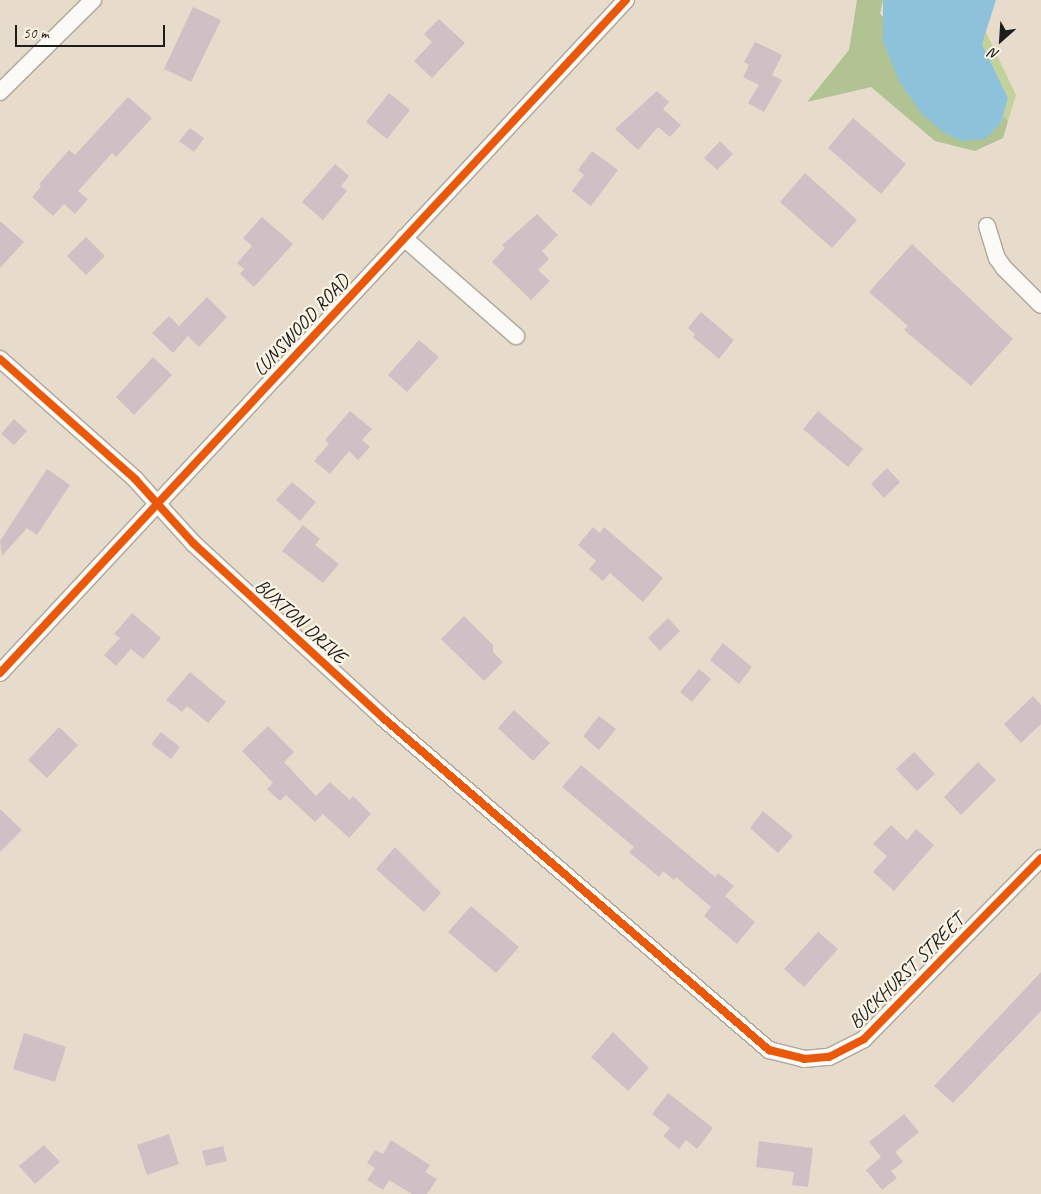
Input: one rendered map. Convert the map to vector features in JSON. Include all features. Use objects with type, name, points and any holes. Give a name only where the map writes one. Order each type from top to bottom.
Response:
[{"type":"street","points":[[0,92],[93,0]]},
{"type":"street","name":"LUNSWOOD ROAD","points":[[0,674],[626,0]]},
{"type":"street","points":[[987,226],[997,258],[1004,268],[1041,305]]},
{"type":"street","points":[[404,238],[516,336]]},
{"type":"street","name":"BUXTON DRIVE","points":[[0,359],[135,479],[193,543],[246,594],[590,897]]},
{"type":"street","name":"BUCKHURST STREET","points":[[590,897],[753,1039],[770,1050],[804,1059],[828,1057],[864,1039],[1038,866]]},
{"type":"green space","points":[[857,0],[883,0],[880,14],[1001,124],[1003,116],[1008,121],[1003,138],[975,151],[935,141],[871,87],[807,102],[849,50]]},
{"type":"green space","points":[[985,30],[1016,95],[1008,121],[1003,116],[1008,98],[982,44]]},
{"type":"water","points":[[883,0],[996,0],[982,44],[1008,98],[1001,123],[985,139],[961,141],[943,132],[921,113],[899,81],[883,41]]},
{"type":"building","points":[[193,7],[221,20],[191,82],[164,69]]},
{"type":"building","points":[[439,19],[465,43],[432,78],[414,61],[432,42],[424,34]]},
{"type":"building","points":[[755,42],[782,55],[772,75],[782,80],[764,112],[748,103],[759,85],[743,77],[749,65],[744,62]]},
{"type":"building","points":[[657,91],[669,102],[663,109],[681,125],[670,137],[658,127],[638,150],[615,129]]},
{"type":"building","points":[[389,93],[410,110],[387,139],[366,122]]},
{"type":"building","points":[[128,97],[152,118],[116,157],[112,153],[78,191],[88,199],[75,214],[64,204],[53,216],[32,197],[41,186],[39,184],[69,150],[75,155]]},
{"type":"building","points":[[853,118],[906,164],[881,194],[828,148]]},
{"type":"building","points":[[190,128],[204,138],[194,152],[179,141]]},
{"type":"building","points":[[720,141],[733,154],[717,170],[704,158]]},
{"type":"building","points":[[592,151],[618,170],[591,206],[572,191],[584,175],[578,170]]},
{"type":"building","points":[[335,164],[349,176],[341,186],[347,191],[323,220],[302,202]]},
{"type":"building","points":[[805,173],[857,220],[832,248],[780,202]]},
{"type":"building","points":[[537,214],[558,235],[542,251],[549,259],[538,270],[550,281],[531,300],[492,262],[505,248],[502,245]]},
{"type":"building","points":[[262,217],[293,244],[254,287],[240,274],[244,269],[237,263],[252,246],[243,238]]},
{"type":"building","points":[[0,221],[24,242],[0,268]]},
{"type":"building","points":[[86,237],[105,256],[86,275],[67,256]]},
{"type":"building","points":[[912,244],[1013,339],[971,386],[904,330],[908,326],[869,292]]},
{"type":"building","points":[[207,297],[227,317],[199,347],[188,336],[173,353],[152,333],[169,316],[179,326]]},
{"type":"building","points":[[701,312],[734,340],[719,359],[693,337],[695,334],[688,328]]},
{"type":"building","points":[[419,340],[439,357],[407,392],[388,375]]},
{"type":"building","points":[[153,357],[172,375],[134,415],[116,397]]},
{"type":"building","points":[[350,411],[372,429],[362,440],[370,447],[358,460],[349,451],[330,474],[314,461],[329,444],[325,440]]},
{"type":"building","points":[[818,411],[863,449],[848,467],[803,429]]},
{"type":"building","points":[[14,419],[27,431],[14,445],[1,434]]},
{"type":"building","points":[[887,468],[900,482],[884,498],[871,484]]},
{"type":"building","points":[[47,469],[70,485],[37,535],[27,528],[2,556],[0,541]]},
{"type":"building","points":[[292,482],[316,502],[300,521],[276,500]]},
{"type":"building","points":[[303,525],[320,539],[315,545],[339,564],[323,583],[282,551]]},
{"type":"building","points":[[593,527],[600,533],[604,527],[663,578],[643,602],[610,573],[603,581],[589,569],[596,561],[578,545]]},
{"type":"building","points":[[132,613],[161,638],[143,659],[131,649],[116,666],[104,655],[120,638],[114,634]]},
{"type":"building","points":[[464,616],[493,645],[493,652],[503,662],[484,681],[441,639]]},
{"type":"building","points":[[668,618],[680,631],[660,651],[648,638]]},
{"type":"building","points":[[723,643],[752,667],[739,684],[710,660]]},
{"type":"building","points":[[699,669],[711,679],[692,702],[680,692]]},
{"type":"building","points":[[190,672],[226,702],[208,723],[187,706],[182,712],[166,700]]},
{"type":"building","points":[[1033,696],[1041,705],[1041,724],[1021,743],[1004,724]]},
{"type":"building","points":[[514,710],[550,743],[533,761],[498,728]]},
{"type":"building","points":[[599,716],[616,729],[599,750],[583,736]]},
{"type":"building","points":[[268,726],[294,752],[284,762],[316,796],[330,782],[350,800],[353,796],[371,814],[349,838],[323,814],[315,822],[286,795],[280,801],[267,789],[273,783],[242,751]]},
{"type":"building","points":[[59,727],[78,745],[47,778],[28,760]]},
{"type":"building","points":[[161,732],[180,747],[171,759],[151,744]]},
{"type":"building","points":[[914,752],[935,774],[917,791],[896,769]]},
{"type":"building","points":[[978,762],[996,780],[961,815],[944,797]]},
{"type":"building","points":[[581,765],[715,877],[718,873],[734,886],[725,896],[755,922],[737,944],[704,916],[711,907],[676,877],[674,880],[663,871],[659,877],[629,852],[634,847],[562,787]]},
{"type":"building","points":[[0,809],[22,830],[0,852]]},
{"type":"building","points":[[763,811],[793,836],[778,853],[750,828]]},
{"type":"building","points":[[891,825],[907,840],[916,829],[934,845],[894,891],[873,872],[887,856],[873,844]]},
{"type":"building","points":[[395,847],[441,893],[424,912],[376,869]]},
{"type":"building","points":[[471,906],[519,947],[496,973],[448,932]]},
{"type":"building","points":[[818,932],[838,949],[804,987],[784,969]]},
{"type":"building","points":[[1041,972],[1041,1011],[953,1103],[934,1086]]},
{"type":"building","points":[[613,1032],[649,1068],[628,1091],[591,1057]]},
{"type":"building","points":[[24,1033],[66,1047],[55,1082],[13,1069]]},
{"type":"building","points":[[668,1093],[713,1128],[697,1149],[686,1140],[679,1149],[663,1136],[670,1128],[652,1114]]},
{"type":"building","points":[[904,1114],[919,1132],[895,1152],[903,1162],[891,1171],[897,1178],[882,1190],[866,1170],[881,1157],[869,1142]]},
{"type":"building","points":[[169,1134],[179,1164],[147,1175],[137,1145]]},
{"type":"building","points":[[391,1140],[430,1165],[425,1172],[437,1179],[427,1194],[412,1194],[389,1180],[383,1190],[367,1180],[375,1168],[367,1163],[375,1150],[383,1154]]},
{"type":"building","points":[[759,1141],[813,1148],[808,1187],[792,1185],[794,1172],[756,1167]]},
{"type":"building","points":[[44,1145],[60,1162],[35,1184],[19,1166]]},
{"type":"building","points":[[223,1146],[227,1161],[206,1166],[202,1151]]},
{"type":"cycle path","points":[[0,673],[626,0]]},
{"type":"cycle path","points":[[0,359],[135,479],[193,543],[382,717],[769,1050],[804,1059],[829,1057],[864,1039],[1041,858]]}]
